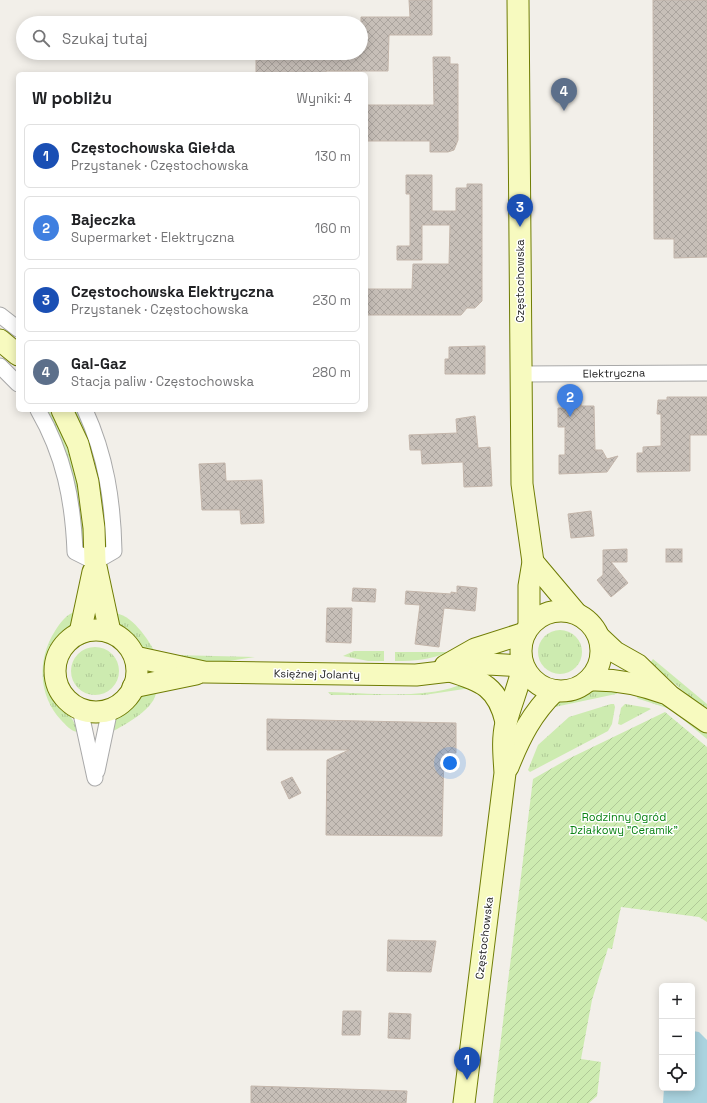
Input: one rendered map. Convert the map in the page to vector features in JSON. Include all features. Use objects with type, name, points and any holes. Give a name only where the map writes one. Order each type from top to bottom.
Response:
[{"type":"main road","name":"Częstochowska","points":[[518,0],[522,484],[533,562],[529,586],[527,629]]},
{"type":"main road","points":[[0,340],[16,353]]},
{"type":"main road","points":[[63,412],[78,444],[88,482],[94,528],[95,562],[110,632]]},
{"type":"main road","points":[[80,633],[95,562]]},
{"type":"main road","points":[[533,562],[576,613],[593,627],[599,637],[615,652],[638,665],[670,696],[707,722]]},
{"type":"main road","points":[[576,613],[566,611],[546,613],[527,629],[520,653],[523,666],[536,683],[555,691],[573,689],[589,680],[608,679],[631,684],[670,696]]},
{"type":"main road","name":"Księżnej Jolanty","points":[[440,672],[475,649],[527,629]]},
{"type":"main road","points":[[95,630],[110,632],[125,642],[134,657],[137,672],[133,688],[124,701],[110,709],[95,712],[80,709],[63,696],[57,684],[55,666],[60,650],[69,640],[80,633],[95,630]]},
{"type":"main road","points":[[589,680],[599,664],[601,651],[599,637]]},
{"type":"main road","name":"Księżnej Jolanty","points":[[134,657],[204,672],[399,675],[440,672],[488,664],[523,666]]},
{"type":"main road","name":"Częstochowska","points":[[464,1103],[505,773],[504,746],[506,722],[517,694],[523,666]]},
{"type":"main road","name":"Księżnej Jolanty","points":[[133,688],[204,672]]},
{"type":"main road","points":[[440,672],[470,677],[495,694],[500,701],[506,722]]},
{"type":"main road","name":"Częstochowska","points":[[505,773],[525,727],[540,706],[555,691]]},
{"type":"street","points":[[0,315],[16,327]]},
{"type":"street","points":[[0,366],[16,382]]},
{"type":"street","name":"Elektryczna","points":[[521,374],[707,373]]},
{"type":"street","points":[[39,412],[55,442],[62,462],[71,504],[75,552],[95,562],[114,551],[113,514],[106,468],[100,446],[86,412]]},
{"type":"street","points":[[80,709],[95,778],[110,709]]},
{"type":"green space","points":[[47,412],[50,412],[58,426],[71,459],[79,491],[85,544],[82,542],[79,506],[68,457],[55,426]]},
{"type":"green space","points":[[74,412],[77,412],[84,426],[90,442],[99,476],[104,510],[106,545],[104,547],[98,476],[94,459]]},
{"type":"green space","points":[[77,611],[73,626],[56,642],[50,651],[46,665],[46,677],[54,696],[68,712],[78,732],[68,728],[53,710],[44,688],[43,677],[45,653],[49,642],[64,619],[73,612]]},
{"type":"green space","points":[[113,613],[120,614],[132,622],[144,634],[156,654],[141,651],[119,626]]},
{"type":"green space","points":[[556,630],[564,630],[576,636],[582,648],[582,656],[576,668],[564,674],[556,674],[544,668],[538,656],[538,648],[544,636]]},
{"type":"green space","points":[[90,647],[100,647],[112,654],[119,666],[119,676],[112,688],[100,695],[90,695],[82,691],[75,684],[71,676],[71,666],[75,658],[82,651]]},
{"type":"green space","points":[[354,651],[384,651],[384,661],[368,661],[343,656]]},
{"type":"green space","points":[[395,652],[448,652],[422,660],[395,661]]},
{"type":"green space","points":[[174,655],[255,657],[215,663],[171,657]]},
{"type":"green space","points":[[653,659],[707,704],[707,711],[650,663]]},
{"type":"green space","points":[[457,686],[467,686],[471,688],[424,695],[331,695],[328,692],[411,694],[428,693]]},
{"type":"green space","points":[[590,688],[621,689],[616,694],[550,708],[560,697]]},
{"type":"green space","points":[[156,691],[155,697],[146,709],[131,721],[111,732],[115,720],[139,696],[146,692]]},
{"type":"green space","points":[[638,695],[668,707],[707,734],[707,739],[670,709],[639,699],[637,698]]},
{"type":"green space","points":[[614,704],[615,707],[612,724],[608,731],[530,772],[528,770],[538,745],[569,717]]},
{"type":"green space","points":[[625,704],[651,709],[621,725],[618,724],[621,708]]},
{"type":"green space","name":"Rodzinny Ogród Działkowy \"Ceramik\"","points":[[665,712],[707,747],[707,922],[699,917],[621,907],[612,949],[608,948],[592,1000],[581,1059],[601,1062],[597,1096],[589,1103],[493,1103],[533,779],[568,759]]},
{"type":"water","points":[[695,1031],[699,1032],[707,1040],[707,1103],[663,1103],[664,1091],[695,1091]]},
{"type":"building","points":[[409,0],[432,0],[432,35],[389,35],[388,71],[256,72],[256,60],[368,60],[368,17],[410,17]]},
{"type":"building","points":[[653,0],[707,0],[707,257],[674,258],[674,239],[654,239]]},
{"type":"building","points":[[433,57],[450,57],[450,64],[458,64],[458,140],[454,150],[448,152],[430,152],[430,141],[368,141],[368,105],[434,105]]},
{"type":"building","points":[[406,175],[432,175],[432,211],[456,211],[456,188],[467,188],[467,184],[482,184],[482,301],[475,308],[467,308],[461,315],[368,315],[368,289],[412,289],[413,264],[449,264],[450,225],[422,225],[422,260],[397,260],[397,246],[410,246],[410,194],[406,194]]},
{"type":"building","points":[[485,346],[485,374],[445,374],[445,359],[449,359],[449,347]]},
{"type":"building","points":[[667,397],[707,397],[707,435],[690,435],[690,471],[637,472],[637,453],[643,453],[643,447],[661,446],[661,414],[657,414],[658,400],[667,400]]},
{"type":"building","points":[[564,399],[581,399],[581,406],[594,406],[595,450],[602,450],[607,459],[618,456],[607,472],[559,474],[559,455],[565,455],[565,427],[558,427],[558,408],[565,408]]},
{"type":"building","points":[[475,416],[478,448],[490,447],[492,486],[464,487],[463,462],[422,464],[421,450],[410,450],[409,435],[457,433],[456,419]]},
{"type":"building","points":[[225,463],[226,481],[262,480],[264,523],[241,524],[240,510],[202,510],[199,464]]},
{"type":"building","points":[[591,511],[594,536],[571,538],[568,514]]},
{"type":"building","points":[[627,549],[627,562],[611,562],[628,583],[611,597],[597,580],[603,575],[603,550]]},
{"type":"building","points":[[666,549],[682,549],[682,562],[666,562]]},
{"type":"building","points":[[457,586],[477,588],[475,611],[444,608],[439,647],[415,644],[420,605],[405,604],[406,591],[451,594],[451,592],[457,593]]},
{"type":"building","points":[[353,588],[376,589],[375,602],[352,601]]},
{"type":"building","points":[[327,608],[352,608],[351,643],[326,642]]},
{"type":"building","points":[[267,719],[456,723],[456,753],[444,753],[442,836],[326,835],[327,760],[349,750],[267,750]]},
{"type":"building","points":[[292,777],[301,793],[289,799],[281,782]]},
{"type":"building","points":[[388,940],[436,941],[431,972],[387,971]]},
{"type":"building","points":[[343,1011],[361,1011],[360,1035],[342,1035]]},
{"type":"building","points":[[389,1013],[411,1014],[410,1039],[388,1038]]},
{"type":"building","points":[[251,1086],[407,1091],[406,1103],[251,1103]]},
{"type":"place","name":"Gal-Gaz","points":[[564,111]]},
{"type":"place","name":"Częstochowska Elektryczna","points":[[520,227]]},
{"type":"place","name":"Bajeczka","points":[[570,417]]},
{"type":"place","name":"Częstochowska Giełda","points":[[467,1080]]}]
